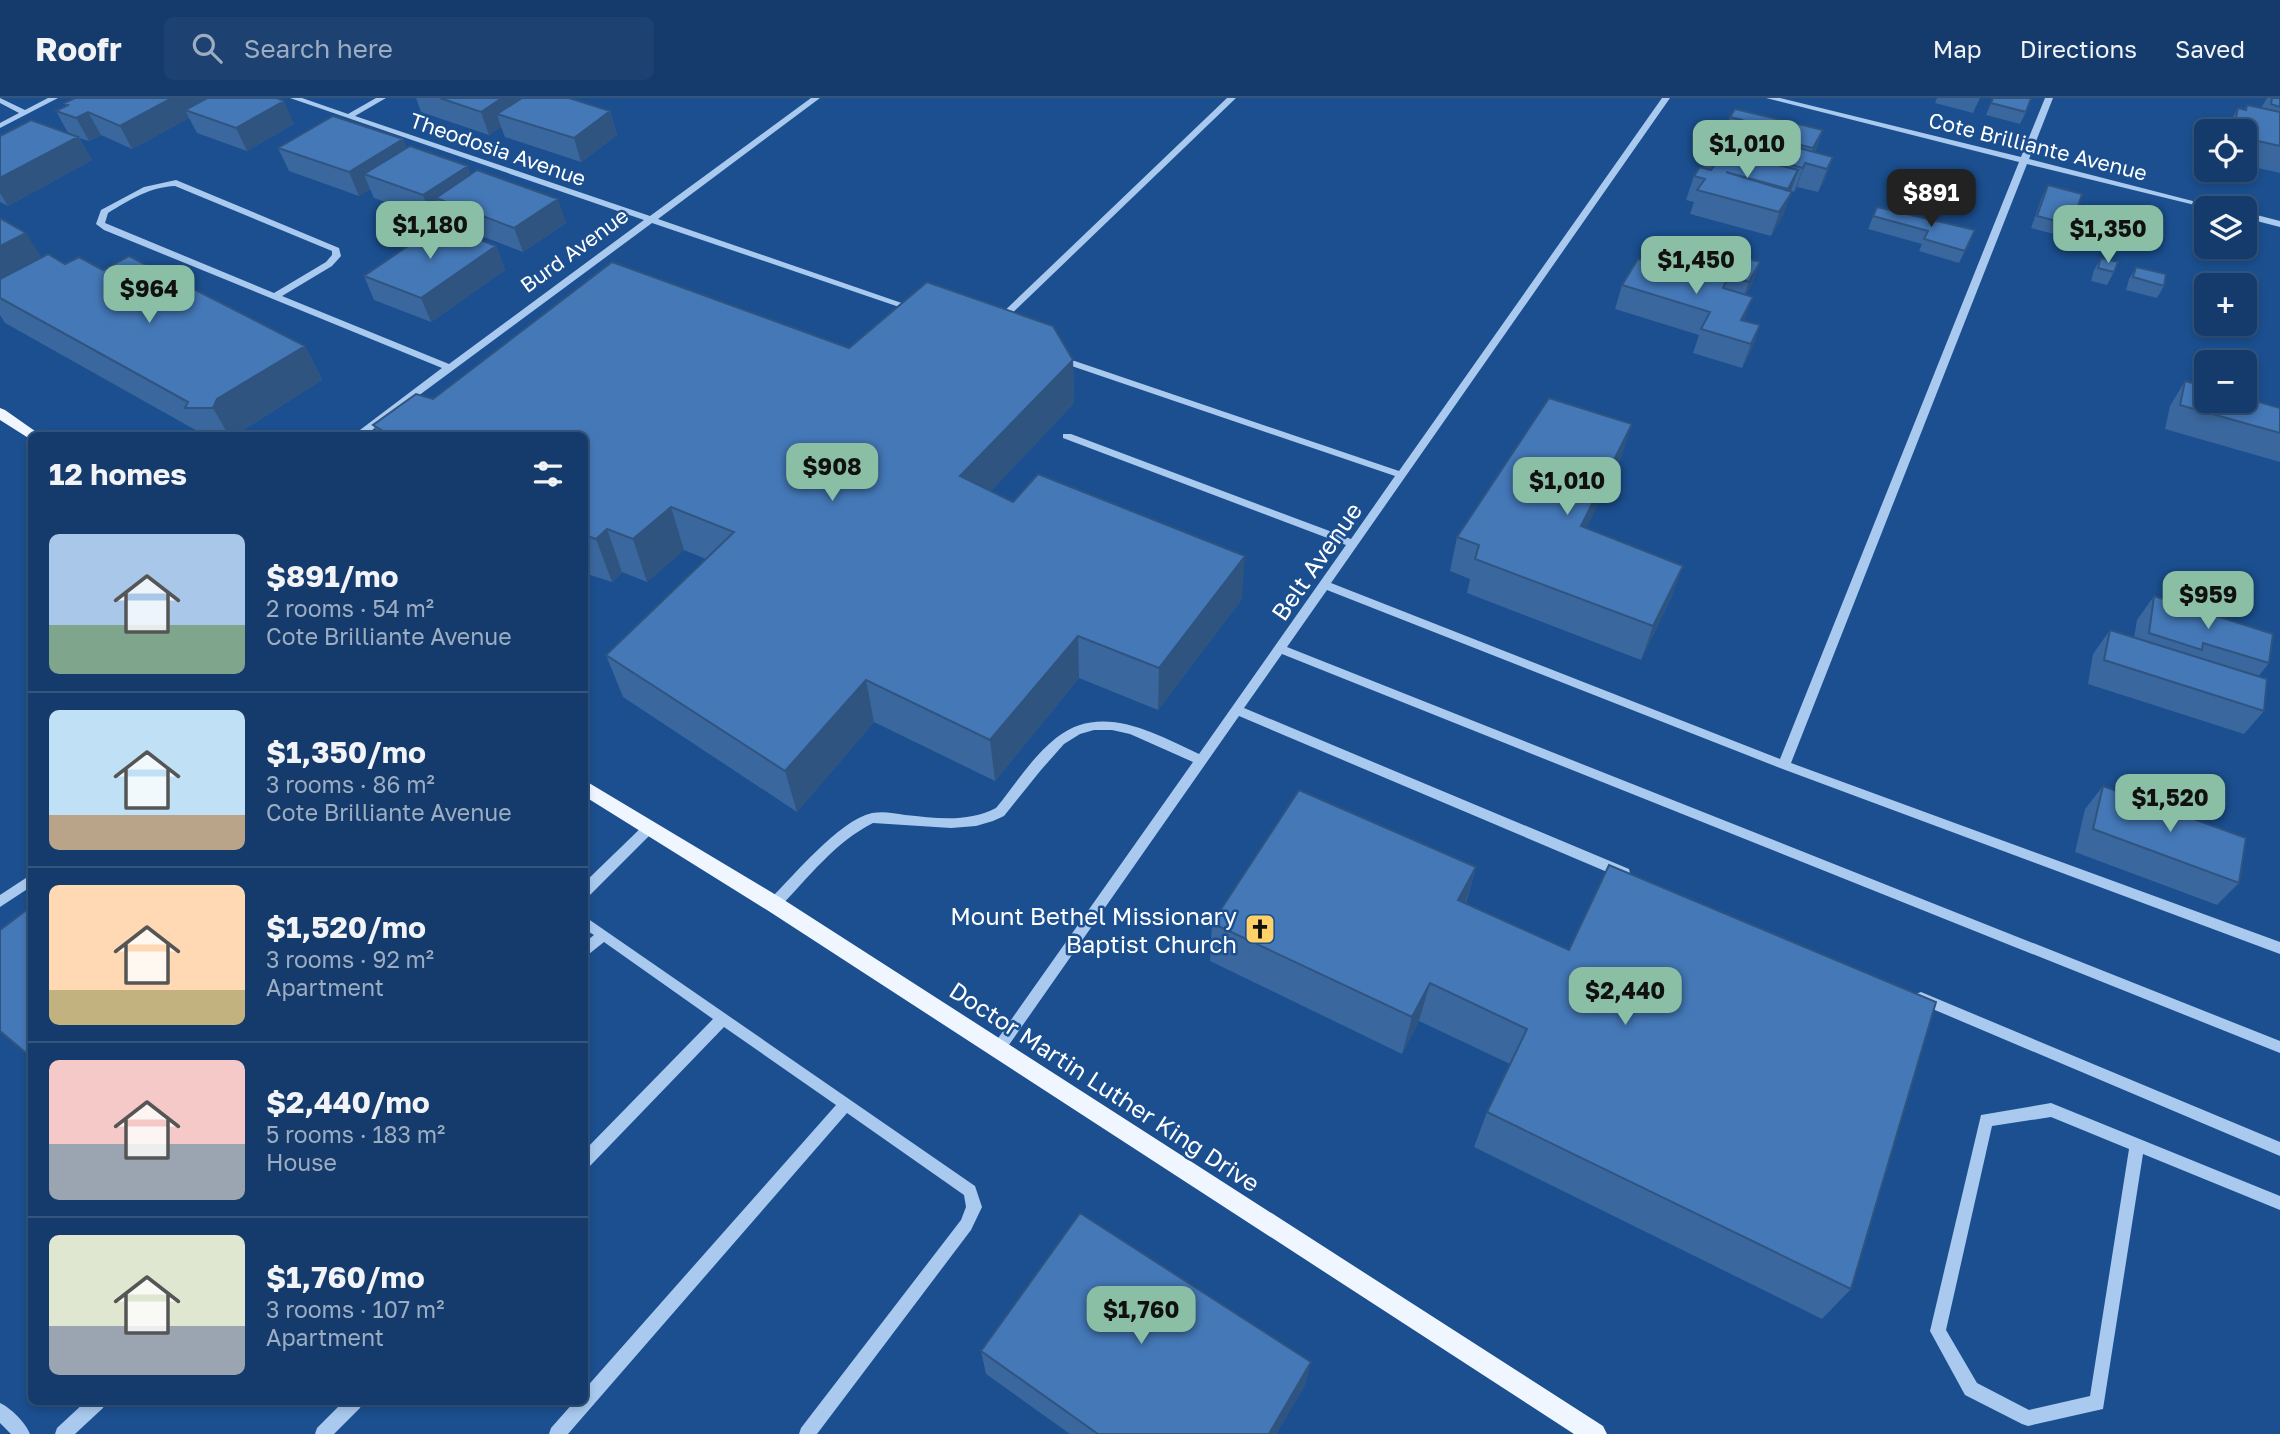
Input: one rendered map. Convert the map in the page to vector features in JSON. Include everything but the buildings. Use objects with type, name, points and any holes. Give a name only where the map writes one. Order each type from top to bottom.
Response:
[{"type":"main road","points":[[0,413],[29,432]]},
{"type":"main road","name":"Doctor Martin Luther King Drive","points":[[588,789],[999,1048],[1595,1434]]},
{"type":"street","points":[[0,126],[54,98]]},
{"type":"street","name":"Theodosia Avenue","points":[[295,98],[650,220]]},
{"type":"street","points":[[349,117],[382,98]]},
{"type":"street","name":"Burd Avenue","points":[[362,432],[816,98]]},
{"type":"street","points":[[995,324],[1232,98]]},
{"type":"street","name":"Belt Avenue","points":[[999,1048],[1666,98]]},
{"type":"street","name":"Cote Brilliante Avenue","points":[[1770,98],[2194,203]]},
{"type":"street","points":[[1784,765],[2049,98]]},
{"type":"street","points":[[0,100],[25,113]]},
{"type":"street","points":[[276,296],[329,264],[337,256],[336,250],[176,183],[142,190],[112,207],[101,218],[100,224],[107,228],[450,368]]},
{"type":"street","points":[[2257,218],[2280,224]]},
{"type":"street","points":[[650,220],[921,312]]},
{"type":"street","points":[[1050,356],[1401,475]]},
{"type":"street","points":[[1067,436],[1354,544]]},
{"type":"street","points":[[1325,585],[1784,765],[2280,948]]},
{"type":"street","points":[[1280,649],[2280,1047]]},
{"type":"street","points":[[1237,710],[1632,876]]},
{"type":"street","points":[[774,904],[848,832],[866,820],[877,817],[975,823],[1000,813],[1061,740],[1087,726],[1108,724],[1130,729],[1202,761]]},
{"type":"street","points":[[588,888],[650,827]]},
{"type":"street","points":[[0,902],[28,882]]},
{"type":"street","points":[[588,924],[970,1191],[974,1207],[966,1225],[807,1434]]},
{"type":"street","points":[[588,948],[603,935]]},
{"type":"street","points":[[1902,990],[2280,1149]]},
{"type":"street","points":[[588,1158],[723,1018]]},
{"type":"street","points":[[588,1399],[846,1104]]},
{"type":"street","points":[[2137,1144],[2096,1403],[2028,1418],[1970,1389],[1938,1331],[1986,1120],[2051,1110],[2137,1144],[2280,1203]]},
{"type":"street","points":[[62,1434],[94,1405]]},
{"type":"street","points":[[323,1434],[351,1405]]},
{"type":"street","points":[[557,1434],[582,1405]]},
{"type":"street","points":[[0,1410],[22,1434]]},
{"type":"place","name":"Mount Bethel Missionary Baptist Church","points":[[1260,929]]}]
